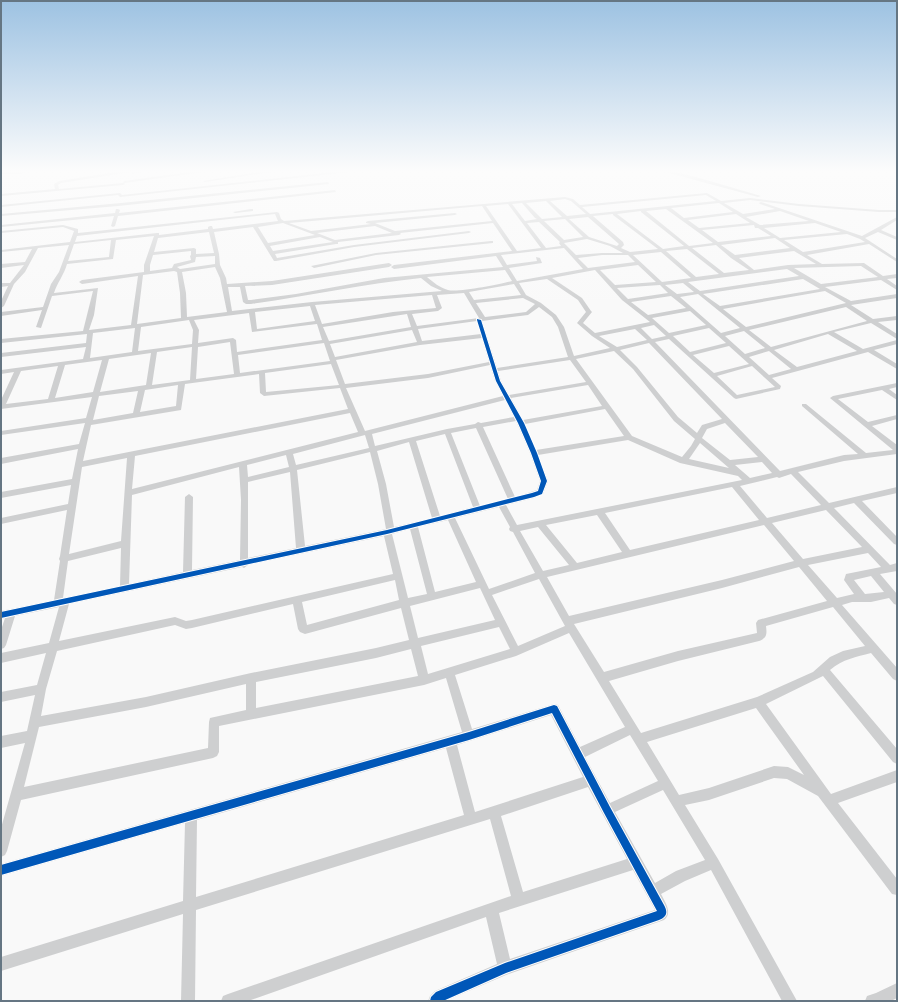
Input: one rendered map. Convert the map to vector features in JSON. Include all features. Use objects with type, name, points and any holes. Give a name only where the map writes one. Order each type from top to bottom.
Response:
[{"type":"street","points":[[1,226],[94,217]]},
{"type":"street","points":[[113,226],[116,217]]},
{"type":"street","points":[[75,235],[159,226],[195,217]]},
{"type":"street","points":[[206,217],[217,254],[217,265],[225,286],[230,313]]},
{"type":"street","points":[[279,217],[279,220],[283,222],[346,247]]},
{"type":"street","points":[[1,251],[73,242],[211,231],[283,222],[343,217]]},
{"type":"street","points":[[354,217],[398,233],[403,239]]},
{"type":"street","points":[[368,222],[425,217]]},
{"type":"street","points":[[457,217],[464,225]]},
{"type":"street","points":[[491,217],[516,253]]},
{"type":"street","points":[[520,217],[545,250]]},
{"type":"street","points":[[537,217],[587,270]]},
{"type":"street","points":[[524,222],[575,217]]},
{"type":"street","points":[[590,217],[621,243],[622,245],[618,247]]},
{"type":"street","points":[[619,217],[662,250],[695,279]]},
{"type":"street","points":[[650,217],[723,274]]},
{"type":"street","points":[[680,217],[752,271]]},
{"type":"street","points":[[683,219],[708,217]]},
{"type":"street","points":[[743,217],[820,265]]},
{"type":"street","points":[[802,217],[862,238],[897,261]]},
{"type":"street","points":[[565,218],[587,238],[618,247],[629,254],[660,283],[768,376],[778,386],[778,388],[738,398],[655,323],[627,301],[597,269]]},
{"type":"street","points":[[862,238],[897,218]]},
{"type":"street","points":[[43,228],[47,221]]},
{"type":"street","points":[[92,233],[113,226],[180,221]]},
{"type":"street","points":[[272,253],[398,233],[495,222]]},
{"type":"street","points":[[698,229],[819,222]]},
{"type":"street","points":[[309,232],[376,225]]},
{"type":"street","points":[[135,354],[137,344],[134,316],[144,274],[159,226]]},
{"type":"street","points":[[255,226],[275,260],[346,247],[469,232]]},
{"type":"street","points":[[1,232],[65,227],[76,230],[65,263],[50,295],[39,327]]},
{"type":"street","points":[[878,230],[897,239]]},
{"type":"street","points":[[574,257],[602,254],[629,254],[715,243],[848,232]]},
{"type":"street","points":[[266,246],[320,236]]},
{"type":"street","points":[[65,263],[111,258],[114,238]]},
{"type":"street","points":[[314,266],[498,255],[545,250],[587,238]]},
{"type":"street","points":[[225,286],[242,286],[305,278],[385,261],[491,242]]},
{"type":"street","points":[[802,254],[869,243]]},
{"type":"street","points":[[2,303],[12,284],[22,272],[36,247]]},
{"type":"street","points":[[151,254],[193,248],[193,261],[176,265],[174,267],[177,270],[188,318],[196,330],[194,380]]},
{"type":"street","points":[[733,257],[796,249]]},
{"type":"street","points":[[192,256],[217,254]]},
{"type":"street","points":[[498,255],[524,296],[540,304],[554,316],[561,327],[572,358],[629,438],[683,461],[740,473]]},
{"type":"street","points":[[1,341],[88,332],[252,310],[312,304],[410,277],[423,277],[540,262],[538,258]]},
{"type":"street","points":[[385,261],[410,277]]},
{"type":"street","points":[[1,266],[26,263]]},
{"type":"street","points":[[242,286],[246,302],[296,296],[352,293],[434,294],[516,284],[587,270],[639,264]]},
{"type":"street","points":[[613,287],[684,281],[723,274],[788,267],[862,264],[897,288]]},
{"type":"street","points":[[82,282],[217,265]]},
{"type":"street","points":[[788,267],[827,289],[897,338]]},
{"type":"street","points":[[820,286],[897,276]]},
{"type":"street","points":[[423,277],[433,285],[449,293]]},
{"type":"street","points":[[627,301],[804,277]]},
{"type":"street","points":[[549,278],[580,299],[589,312],[580,323],[594,335],[616,349],[635,368],[676,419],[749,481]]},
{"type":"street","points":[[684,281],[700,292],[795,369]]},
{"type":"street","points":[[1,285],[12,284]]},
{"type":"street","points":[[50,295],[96,289],[88,332],[86,360]]},
{"type":"street","points":[[720,308],[827,289]]},
{"type":"street","points":[[1,615],[244,564],[412,526],[513,501],[540,492],[544,481],[534,453],[520,420],[493,367],[482,336],[481,320],[466,291]]},
{"type":"street","points":[[252,310],[254,330],[319,324],[439,309],[434,294]]},
{"type":"street","points":[[473,302],[524,296]]},
{"type":"street","points":[[720,335],[746,330],[799,315],[849,304],[897,296]]},
{"type":"street","points":[[312,304],[342,385],[373,449],[398,576],[424,680]]},
{"type":"street","points":[[235,354],[528,313],[540,304]]},
{"type":"street","points":[[1,314],[46,308]]},
{"type":"street","points":[[647,317],[691,309]]},
{"type":"street","points":[[409,312],[420,343]]},
{"type":"street","points":[[745,356],[873,321],[897,318]]},
{"type":"street","points":[[594,335],[655,323]]},
{"type":"street","points":[[637,326],[779,475]]},
{"type":"street","points":[[262,372],[264,394],[572,358],[711,326]]},
{"type":"street","points":[[829,332],[896,365]]},
{"type":"street","points":[[1,407],[145,386],[262,372],[420,343],[482,336]]},
{"type":"street","points":[[1,372],[233,340],[237,375]]},
{"type":"street","points":[[768,376],[897,342]]},
{"type":"street","points":[[689,354],[731,344]]},
{"type":"street","points":[[1,355],[88,345]]},
{"type":"street","points":[[136,415],[154,351]]},
{"type":"street","points":[[1,851],[32,736],[41,689],[53,647],[61,602],[63,559],[75,481],[82,446],[106,358]]},
{"type":"street","points":[[51,400],[62,364]]},
{"type":"street","points":[[712,376],[754,364]]},
{"type":"street","points":[[1,407],[18,370]]},
{"type":"street","points":[[1,434],[179,408],[182,382]]},
{"type":"street","points":[[128,493],[507,397],[589,383]]},
{"type":"street","points":[[897,385],[833,398],[897,451]]},
{"type":"street","points":[[884,388],[897,398]]},
{"type":"street","points":[[804,405],[864,455]]},
{"type":"street","points":[[244,480],[478,424],[520,420],[606,407]]},
{"type":"street","points":[[78,466],[353,410]]},
{"type":"street","points":[[866,425],[897,417]]},
{"type":"street","points":[[683,461],[699,439],[704,427],[727,420]]},
{"type":"street","points":[[478,424],[513,501]]},
{"type":"street","points":[[447,431],[478,510]]},
{"type":"street","points":[[534,453],[629,438]]},
{"type":"street","points":[[412,439],[437,520]]},
{"type":"street","points":[[1,461],[82,446]]},
{"type":"street","points":[[513,528],[540,524],[779,475],[844,458],[897,451]]},
{"type":"street","points":[[289,452],[293,468],[301,551]]},
{"type":"street","points":[[124,588],[124,544],[131,454]]},
{"type":"street","points":[[729,463],[764,459]]},
{"type":"street","points":[[243,463],[244,564]]},
{"type":"street","points":[[793,471],[870,549],[893,568]]},
{"type":"street","points":[[1,495],[75,481]]},
{"type":"street","points":[[734,484],[834,604],[897,676]]},
{"type":"street","points":[[488,593],[540,574],[828,507],[855,499],[896,491]]},
{"type":"street","points":[[187,575],[189,497]]},
{"type":"street","points":[[855,499],[897,542]]},
{"type":"street","points":[[501,504],[513,528],[601,678],[714,863],[790,1001]]},
{"type":"street","points":[[1,521],[71,506]]},
{"type":"street","points":[[599,511],[628,554]]},
{"type":"street","points":[[450,516],[516,652]]},
{"type":"street","points":[[540,524],[575,566]]},
{"type":"street","points":[[412,526],[432,597]]},
{"type":"street","points":[[63,559],[124,544]]},
{"type":"street","points":[[16,794],[213,752],[214,722],[424,680],[516,652],[569,624],[800,563],[870,549]]},
{"type":"street","points":[[862,597],[848,578],[893,568]]},
{"type":"street","points":[[873,572],[894,597]]},
{"type":"street","points":[[1,658],[175,621],[186,625],[192,624],[398,576]]},
{"type":"street","points":[[297,600],[303,629],[305,630],[482,584]]},
{"type":"street","points":[[601,678],[678,656],[759,638],[762,635],[761,623],[852,598],[894,597]]},
{"type":"street","points":[[1,645],[11,613]]},
{"type":"street","points":[[34,723],[146,702],[251,678],[416,644],[502,622]]},
{"type":"street","points":[[639,739],[758,702],[817,676],[834,660],[843,656],[874,648]]},
{"type":"street","points":[[824,670],[897,758]]},
{"type":"street","points":[[449,673],[469,736]]},
{"type":"street","points":[[251,678],[251,714]]},
{"type":"street","points":[[1,697],[41,689]]},
{"type":"street","points":[[758,702],[826,796],[897,889]]},
{"type":"street","points":[[1,870],[469,736],[554,709],[606,810],[661,908],[662,913],[660,916],[505,968],[440,996],[435,1001]]},
{"type":"street","points":[[578,754],[632,729]]},
{"type":"street","points":[[1,742],[32,736]]},
{"type":"street","points":[[450,741],[471,818]]},
{"type":"street","points":[[677,801],[709,794],[774,772],[788,773],[826,796],[897,776]]},
{"type":"street","points":[[1,964],[494,812],[591,780]]},
{"type":"street","points":[[606,810],[666,784]]},
{"type":"street","points":[[494,812],[519,900]]},
{"type":"street","points":[[188,1001],[191,816]]},
{"type":"street","points":[[228,1001],[491,909],[636,863]]},
{"type":"street","points":[[652,892],[681,876],[714,863]]},
{"type":"street","points":[[491,909],[505,968]]},
{"type":"street","points":[[872,1001],[878,1000],[897,991]]},
{"type":"cycle path","points":[[1,615],[387,532],[534,495],[540,492],[544,481],[521,423],[498,381],[479,320]]},
{"type":"cycle path","points":[[1,870],[469,736],[554,709],[661,908],[662,913],[505,968],[440,996],[435,1001]]}]
